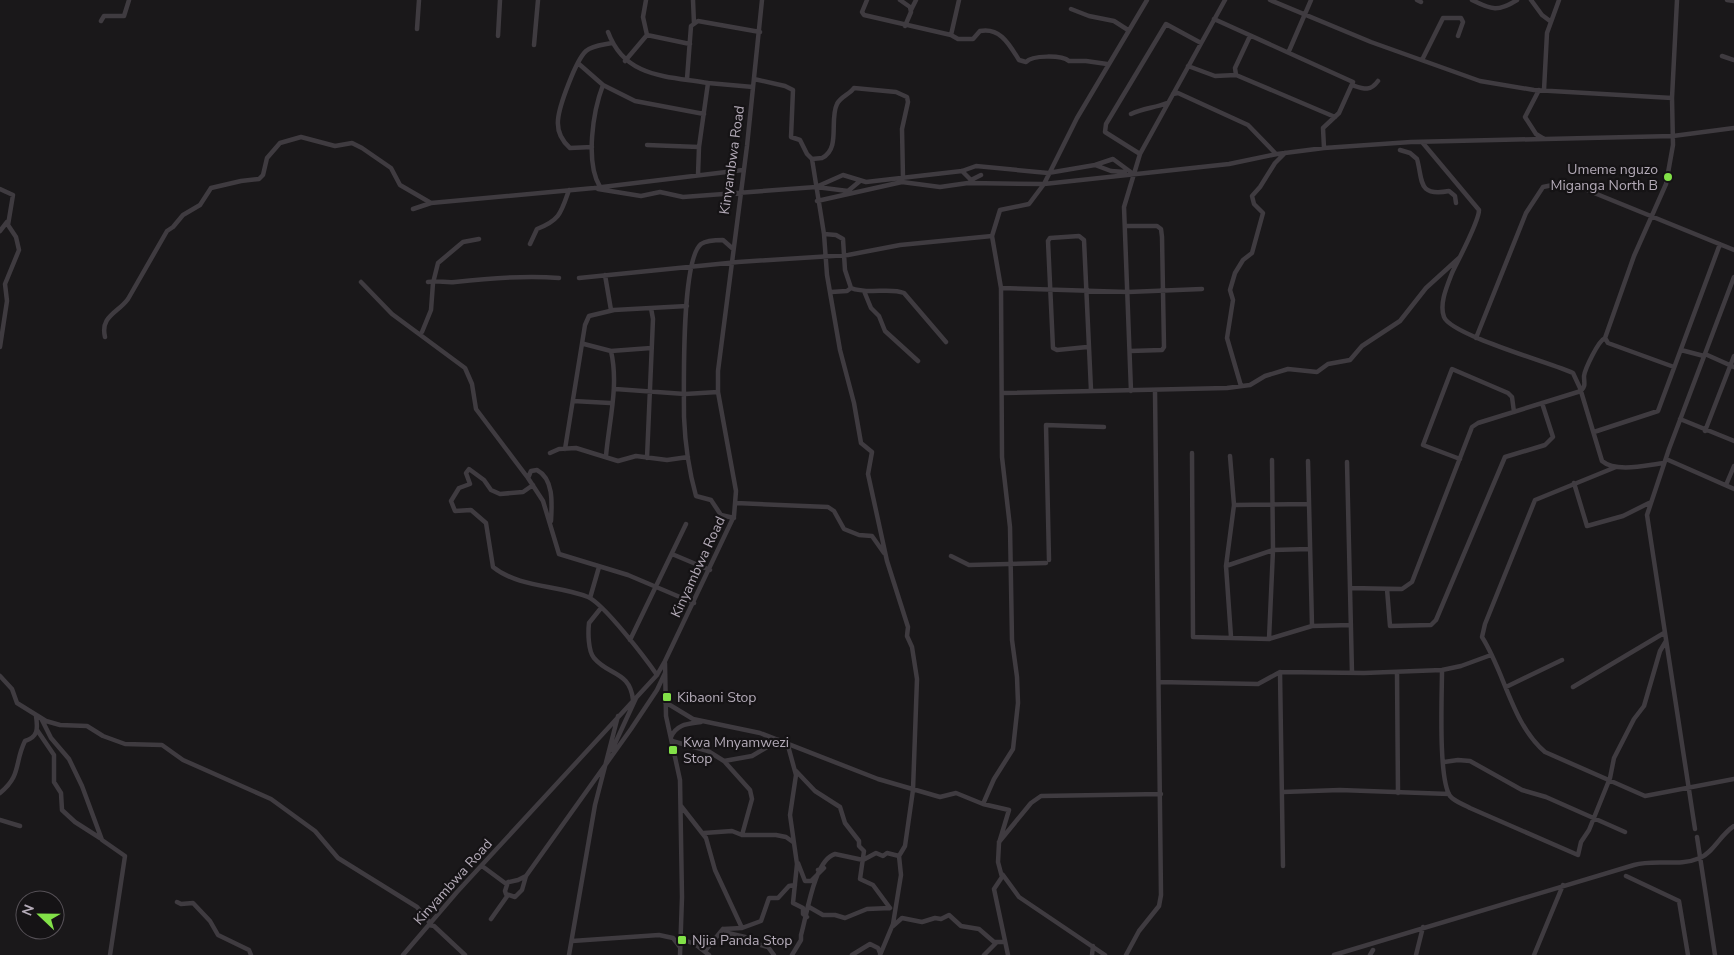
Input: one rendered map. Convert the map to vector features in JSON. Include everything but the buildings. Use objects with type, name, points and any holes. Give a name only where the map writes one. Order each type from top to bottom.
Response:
[{"type":"street","points":[[101,21],[104,16],[124,16],[129,0]]},
{"type":"street","points":[[417,30],[419,0]]},
{"type":"street","points":[[498,36],[500,0]]},
{"type":"street","points":[[534,45],[538,0]]},
{"type":"street","points":[[625,61],[647,35],[644,17],[646,0]]},
{"type":"street","points":[[693,0],[694,24]]},
{"type":"street","name":"Kinyambwa Road","points":[[403,955],[657,674],[694,603],[734,518],[736,503],[718,392],[718,371],[760,32],[762,0]]},
{"type":"street","points":[[867,0],[862,12],[864,15],[905,26],[951,35],[958,40],[973,39],[980,30],[991,31],[1009,41],[1020,60],[1026,62],[1035,57],[1064,57],[1069,61],[1107,64]]},
{"type":"street","points":[[900,0],[911,10]]},
{"type":"street","points":[[905,26],[916,0]]},
{"type":"street","points":[[951,35],[959,0]]},
{"type":"street","points":[[983,804],[998,771],[1013,749],[1018,693],[1012,640],[1010,527],[1002,458],[1001,288],[992,236],[1000,210],[1030,204],[1044,184],[1048,173],[1107,64],[1146,0]]},
{"type":"street","points":[[1131,391],[1124,207],[1140,154],[1225,0]]},
{"type":"street","points":[[1270,0],[1480,81],[1584,95],[1672,98]]},
{"type":"street","points":[[1289,51],[1311,0]]},
{"type":"street","points":[[1472,0],[1497,9],[1506,8],[1518,0]]},
{"type":"street","points":[[1531,0],[1542,15],[1550,21]]},
{"type":"street","points":[[1545,140],[1536,134],[1525,117],[1541,90],[1550,21],[1559,0]]},
{"type":"street","points":[[1350,588],[1402,589],[1412,582],[1474,425],[1581,391],[1584,387],[1585,374],[1595,349],[1598,343],[1605,338],[1630,265],[1650,217],[1661,199],[1666,184],[1673,136],[1672,98],[1677,0]]},
{"type":"street","points":[[1727,0],[1734,1]]},
{"type":"street","points":[[1071,9],[1090,16],[1114,21],[1128,30]]},
{"type":"street","points":[[1422,60],[1443,18],[1461,18],[1463,22],[1458,36]]},
{"type":"street","points":[[1214,19],[1250,36],[1289,51],[1353,82],[1352,84],[1370,89],[1378,81]]},
{"type":"street","points":[[687,79],[691,26],[698,21],[760,32]]},
{"type":"street","points":[[1140,154],[1105,132],[1106,124],[1166,24],[1201,43]]},
{"type":"street","points":[[608,32],[612,43],[625,61],[640,70],[708,83],[753,88]]},
{"type":"street","points":[[647,35],[690,44]]},
{"type":"street","points":[[1236,75],[1235,68],[1250,36]]},
{"type":"street","points":[[592,147],[570,148],[558,131],[558,119],[570,80],[584,52],[612,43]]},
{"type":"street","points":[[1722,56],[1734,60]]},
{"type":"street","points":[[579,64],[603,85],[635,101],[704,114]]},
{"type":"street","points":[[1188,66],[1215,76],[1236,75],[1335,117]]},
{"type":"street","points":[[754,79],[785,86],[793,90],[792,137],[800,140],[807,154],[812,159],[840,350],[854,403],[861,443],[872,452],[868,474],[887,558],[908,627],[907,636],[916,664],[913,790],[905,846],[899,856],[901,875],[892,908],[892,926],[880,955]]},
{"type":"street","points":[[698,175],[699,147],[708,83]]},
{"type":"street","points":[[1324,148],[1323,130],[1335,117],[1352,84]]},
{"type":"street","points":[[600,187],[594,172],[592,120],[603,85]]},
{"type":"street","points":[[812,159],[822,158],[830,150],[834,140],[832,130],[837,103],[854,88],[896,92],[907,97],[908,102],[902,129],[903,178]]},
{"type":"street","points":[[1170,97],[1178,93],[1237,119],[1251,128],[1276,154]]},
{"type":"street","points":[[1131,114],[1144,108],[1151,109],[1167,103]]},
{"type":"street","points":[[817,201],[902,182],[940,187],[968,183],[1044,184],[1229,164],[1286,152],[1324,148],[1422,142],[1673,136],[1734,128]]},
{"type":"street","points":[[105,337],[103,329],[106,321],[114,310],[124,306],[128,300],[166,231],[173,227],[183,215],[200,205],[211,188],[241,180],[259,179],[263,176],[267,158],[280,143],[301,137],[335,146],[352,143],[391,168],[400,186],[431,203]]},
{"type":"street","points":[[1422,142],[1479,210],[1446,286],[1443,302],[1444,319],[1476,338],[1573,373],[1581,391],[1602,461],[1616,467]]},
{"type":"street","points":[[647,145],[699,147]]},
{"type":"street","points":[[1400,150],[1410,153],[1417,159],[1419,179],[1426,188],[1433,192],[1449,191],[1455,196],[1456,203]]},
{"type":"street","points":[[1241,386],[1227,338],[1233,300],[1231,281],[1243,260],[1252,253],[1263,213],[1254,204],[1252,196],[1275,163],[1286,152]]},
{"type":"street","points":[[816,187],[843,175],[860,181],[962,171],[976,166],[1048,173],[1095,165],[1113,159],[1134,173]]},
{"type":"street","points":[[1095,165],[1111,171],[1134,173]]},
{"type":"street","points":[[413,208],[431,203],[594,188],[743,170]]},
{"type":"street","points":[[962,171],[972,180],[981,175]]},
{"type":"street","points":[[594,188],[641,196],[660,192],[683,197],[816,187],[848,191],[860,181]]},
{"type":"street","points":[[1476,338],[1526,213],[1543,186],[1562,183],[1582,188],[1734,250]]},
{"type":"street","points":[[0,189],[11,193],[13,198],[8,222],[0,231]]},
{"type":"street","points":[[530,244],[537,229],[553,223],[562,210],[569,190]]},
{"type":"street","points":[[0,289],[5,284],[19,250],[18,240],[8,222]]},
{"type":"street","points":[[1125,226],[1152,226],[1161,229],[1164,348],[1162,350],[1130,351]]},
{"type":"street","points":[[824,234],[836,235],[843,239],[847,282],[851,288],[864,291],[898,290],[904,293],[946,342]]},
{"type":"street","points":[[578,278],[844,256],[900,245],[992,236]]},
{"type":"street","points":[[1087,347],[1057,350],[1053,348],[1049,290],[1048,241],[1050,238],[1079,236],[1084,240],[1084,290],[1091,390]]},
{"type":"street","points":[[422,332],[431,310],[438,263],[463,242],[479,238]]},
{"type":"street","points":[[732,248],[723,240],[702,244],[694,254],[690,268],[684,418],[688,457],[696,496],[711,500],[721,515],[734,518]]},
{"type":"street","points":[[1594,432],[1656,413],[1720,244]]},
{"type":"street","points":[[1002,393],[1091,390],[1155,391],[1241,386],[1288,369],[1317,372],[1328,364],[1350,360],[1362,346],[1400,321],[1426,288],[1459,258]]},
{"type":"street","points":[[604,275],[612,310]]},
{"type":"street","points":[[428,282],[509,276],[560,278]]},
{"type":"street","points":[[1695,829],[1647,515],[1680,419],[1734,277]]},
{"type":"street","points":[[361,282],[392,314],[466,368],[472,384],[476,409],[543,501],[559,554],[657,586],[694,603]]},
{"type":"street","points":[[0,347],[7,301],[5,284]]},
{"type":"street","points":[[831,292],[847,291],[851,288]]},
{"type":"street","points":[[1001,288],[1128,292],[1202,289]]},
{"type":"street","points":[[864,291],[871,308],[879,316],[885,331],[918,361]]},
{"type":"street","points":[[565,449],[589,316],[612,310],[687,306]]},
{"type":"street","points":[[647,458],[653,319],[651,308]]},
{"type":"street","points":[[1605,338],[1608,343],[1674,367]]},
{"type":"street","points":[[584,344],[611,351],[651,348]]},
{"type":"street","points":[[1681,350],[1704,355],[1732,366]]},
{"type":"street","points":[[606,456],[612,399],[615,389],[611,351]]},
{"type":"street","points":[[1705,431],[1732,366],[1734,356]]},
{"type":"street","points":[[1460,459],[1423,445],[1452,369],[1508,393],[1512,398],[1514,412]]},
{"type":"street","points":[[615,389],[649,393],[685,394],[718,392]]},
{"type":"street","points":[[1126,955],[1139,931],[1159,906],[1161,895],[1155,391]]},
{"type":"street","points":[[573,401],[610,403]]},
{"type":"street","points":[[1387,589],[1390,626],[1431,625],[1436,620],[1505,457],[1544,445],[1552,437],[1542,403]]},
{"type":"street","points":[[1680,419],[1705,431],[1734,441]]},
{"type":"street","points":[[951,556],[969,565],[1048,562],[1046,425],[1104,427]]},
{"type":"street","points":[[550,453],[576,448],[618,461],[636,456],[667,460],[688,457]]},
{"type":"street","points":[[1192,453],[1193,638],[1269,639],[1312,626],[1351,625]]},
{"type":"street","points":[[1230,456],[1234,505],[1226,566],[1231,637]]},
{"type":"street","points":[[1269,639],[1273,550],[1272,460]]},
{"type":"street","points":[[1308,461],[1312,626]]},
{"type":"street","points":[[1734,489],[1665,461],[1616,467],[1542,496],[1535,500],[1482,631],[1482,637],[1524,725],[1538,746],[1556,758],[1645,796],[1734,779]]},
{"type":"street","points":[[1347,462],[1352,673]]},
{"type":"street","points":[[1726,485],[1734,466]]},
{"type":"street","points":[[533,485],[523,492],[500,494],[491,490],[484,480],[469,469],[466,473],[470,484],[459,488],[451,499],[455,511],[470,510],[486,523],[490,534],[491,563],[498,571],[590,598],[630,640],[657,674]]},
{"type":"street","points":[[528,478],[531,471],[537,470],[546,480],[552,496],[550,524]]},
{"type":"street","points":[[1574,483],[1587,526],[1623,516],[1650,503]]},
{"type":"street","points":[[736,503],[828,507],[834,511],[844,529],[859,535],[872,536]]},
{"type":"street","points":[[1234,505],[1309,504]]},
{"type":"street","points":[[630,640],[686,524]]},
{"type":"street","points":[[872,536],[880,527]]},
{"type":"street","points":[[872,536],[887,558]]},
{"type":"street","points":[[1226,566],[1273,550],[1310,549]]},
{"type":"street","points":[[672,554],[710,570]]},
{"type":"street","points":[[590,598],[599,566]]},
{"type":"street","points":[[601,608],[589,623],[592,654],[599,662],[618,672],[632,688],[635,698],[608,759]]},
{"type":"street","points":[[1572,687],[1664,633]]},
{"type":"street","points":[[1442,670],[1444,762],[1449,794],[1455,800],[1470,808],[1578,855],[1581,842],[1594,818],[1608,781],[1615,756],[1634,719],[1644,706],[1660,651],[1666,641]]},
{"type":"street","points":[[1159,682],[1258,684],[1280,672],[1352,673],[1442,670],[1461,666],[1491,655]]},
{"type":"street","points":[[1506,687],[1562,660]]},
{"type":"street","points":[[665,661],[665,702],[671,739],[679,769],[681,806],[681,955]]},
{"type":"street","points":[[1280,672],[1284,866]]},
{"type":"street","points":[[1397,672],[1398,793]]},
{"type":"street","points":[[508,882],[504,888],[508,895],[515,897],[520,894],[525,884],[526,876],[656,690],[665,673]]},
{"type":"street","points":[[0,676],[12,689],[17,703],[38,717],[60,725],[87,726],[103,736],[125,744],[162,744],[184,760],[271,799],[315,831],[338,858],[417,907],[429,924],[434,926],[465,955]]},
{"type":"street","points":[[665,702],[686,716],[704,722],[751,731],[787,742],[867,776],[940,797],[956,793],[983,804],[1009,810],[999,843],[998,862],[1003,874],[1019,897],[1105,955]]},
{"type":"street","points":[[569,955],[596,804],[618,716]]},
{"type":"street","points":[[0,793],[9,787],[14,777],[25,741],[33,738],[37,730],[38,717]]},
{"type":"street","points":[[38,717],[51,738],[69,759],[82,786],[100,838]]},
{"type":"street","points":[[671,739],[675,729],[681,725],[704,722]]},
{"type":"street","points":[[37,730],[54,755],[54,782],[61,793],[62,810],[75,822],[100,838],[105,844],[122,854],[125,858],[110,955]]},
{"type":"street","points":[[671,739],[708,751],[724,761],[741,778],[752,795],[742,836]]},
{"type":"street","points":[[724,761],[752,756],[779,740]]},
{"type":"street","points":[[787,742],[795,770],[794,797],[790,811],[793,842],[805,881],[811,881],[824,868],[816,871],[819,872]]},
{"type":"street","points":[[1444,762],[1470,761],[1522,790],[1626,832]]},
{"type":"street","points":[[795,770],[815,791],[840,807],[845,823],[856,835],[859,841],[858,846],[864,851],[860,879],[872,886],[892,908]]},
{"type":"street","points":[[1283,792],[1340,790],[1449,794]]},
{"type":"street","points":[[999,843],[1025,810],[1040,796],[1161,794]]},
{"type":"street","points":[[681,806],[704,833],[709,844],[715,870],[742,928]]},
{"type":"street","points":[[0,820],[20,826]]},
{"type":"street","points":[[1334,955],[1563,885],[1646,862],[1671,863],[1700,858],[1708,853],[1722,836],[1734,826]]},
{"type":"street","points":[[704,833],[732,831],[742,836],[780,835],[793,842]]},
{"type":"street","points":[[1696,838],[1715,955]]},
{"type":"street","points":[[792,955],[802,940],[801,935],[824,860],[833,854],[863,860],[876,854],[883,856],[887,853],[899,856]]},
{"type":"street","points":[[797,858],[794,903],[803,908],[803,914],[807,917]]},
{"type":"street","points":[[482,866],[501,881],[508,882],[526,876]]},
{"type":"street","points":[[1003,874],[994,889],[1008,955]]},
{"type":"street","points":[[1626,876],[1679,900],[1682,907],[1688,955]]},
{"type":"street","points":[[705,951],[723,929],[742,928],[761,921],[770,898],[778,898],[789,886],[795,885]]},
{"type":"street","points":[[1534,955],[1563,885]]},
{"type":"street","points":[[491,919],[508,895]]},
{"type":"street","points":[[177,902],[181,904],[193,903],[210,921],[218,935],[249,950],[251,955]]},
{"type":"street","points":[[809,907],[823,915],[835,915],[845,918],[867,909],[892,908]]},
{"type":"street","points":[[892,926],[902,918],[922,922],[935,918],[941,919],[949,915],[961,926],[977,928],[990,940],[1005,942]]},
{"type":"street","points":[[1416,955],[1423,928]]},
{"type":"street","points":[[723,929],[728,933],[745,937],[750,942],[768,947],[774,955]]},
{"type":"street","points":[[572,941],[658,935],[674,938],[681,943],[695,944],[709,955]]},
{"type":"street","points":[[984,955],[997,942]]},
{"type":"street","points":[[852,955],[870,944],[878,948],[880,955]]},
{"type":"street","points":[[1092,955],[1093,946]]},
{"type":"place","name":"Umeme nguzo Miganga North B","points":[[1668,177]]},
{"type":"place","name":"Kibaoni Stop","points":[[667,697]]},
{"type":"place","name":"Kwa Mnyamwezi Stop","points":[[673,750]]},
{"type":"place","name":"Njia Panda Stop","points":[[682,940]]}]
